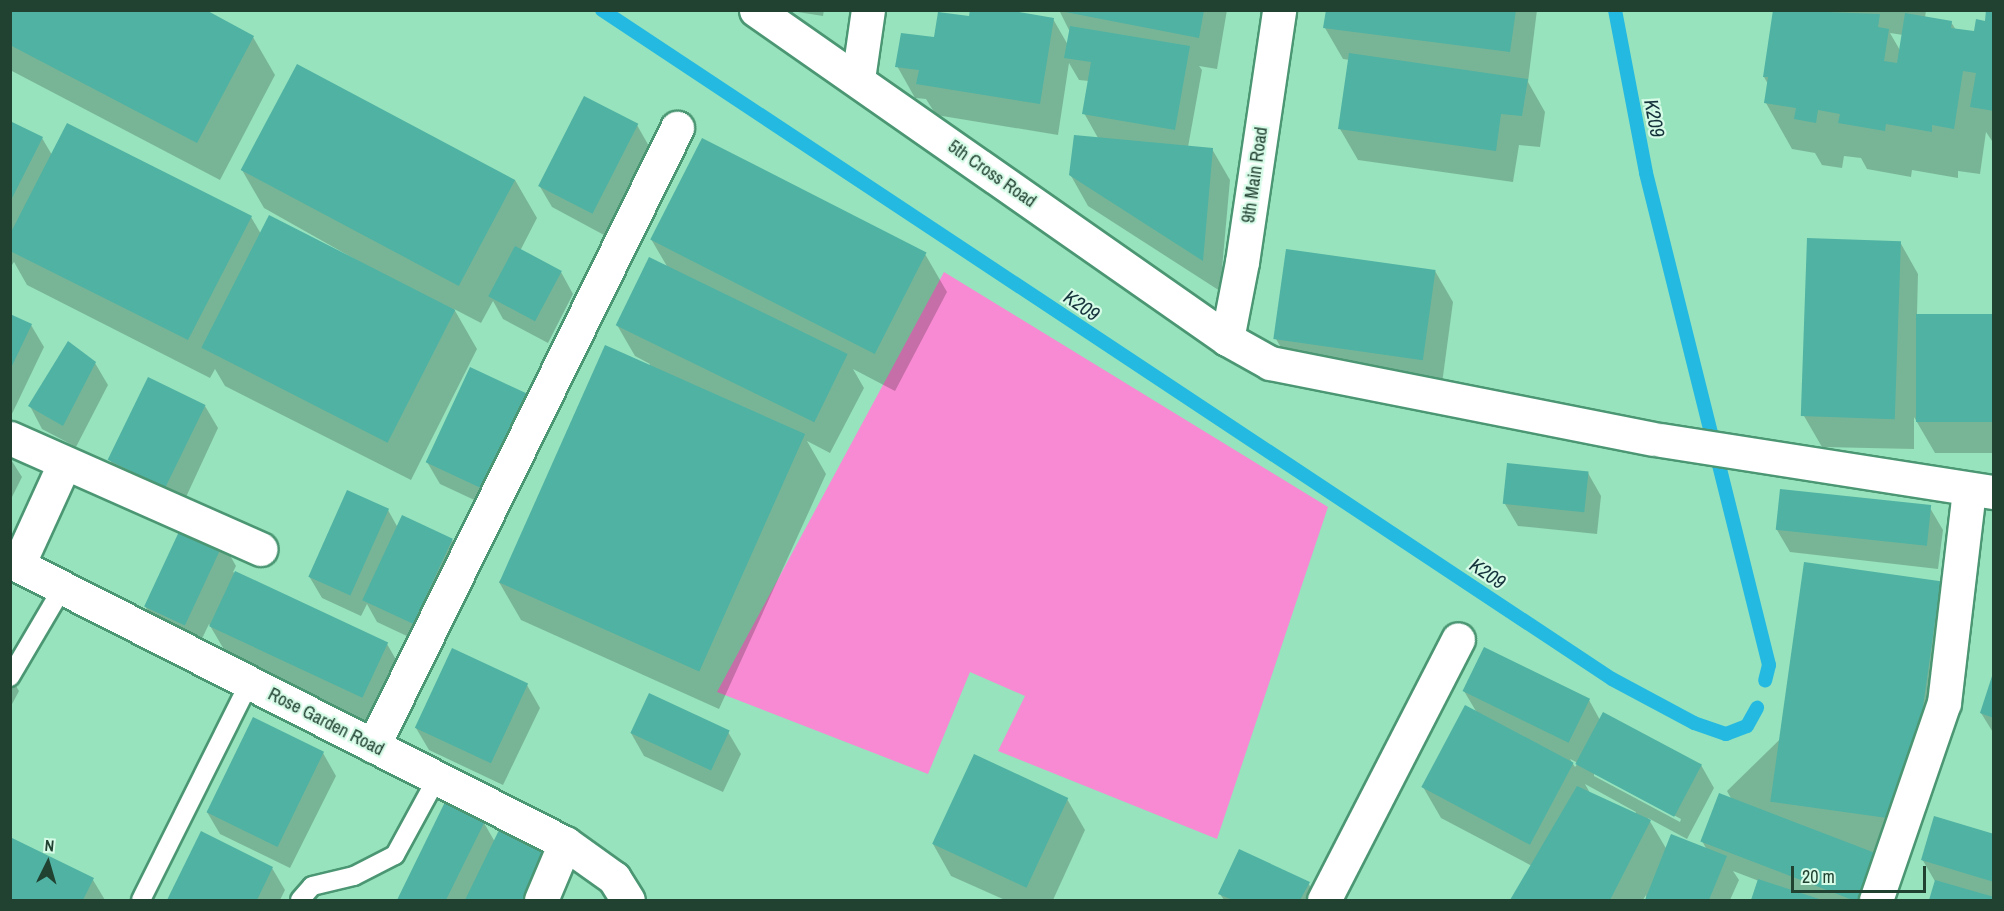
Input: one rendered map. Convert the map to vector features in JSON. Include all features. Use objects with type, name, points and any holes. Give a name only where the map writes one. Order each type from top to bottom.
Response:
[{"type":"street","name":"5th Cross Road","points":[[756,10],[858,79],[1227,339],[1270,363],[1657,439],[1981,491]]},
{"type":"street","points":[[858,79],[868,10]]},
{"type":"street","name":"9th Main Road","points":[[1227,339],[1242,262],[1279,10]]},
{"type":"street","points":[[374,746],[677,128]]},
{"type":"street","points":[[10,438],[64,464],[260,549]]},
{"type":"street","points":[[14,563],[64,464]]},
{"type":"street","points":[[1875,900],[1944,703],[1981,491]]},
{"type":"street","name":"Rose Garden Road","points":[[14,563],[565,843],[614,878],[628,900]]},
{"type":"street","points":[[1324,900],[1458,639]]},
{"type":"street","points":[[541,900],[565,843]]},
{"type":"lane","points":[[10,677],[63,587]]},
{"type":"lane","points":[[141,900],[249,683]]},
{"type":"lane","points":[[300,900],[312,886],[354,876],[395,855],[437,778]]},
{"type":"shaded area","points":[[944,272],[1328,507],[1217,839],[998,751],[1025,696],[970,672],[928,774],[717,692]]},
{"type":"building","points":[[10,10],[206,10],[254,36],[197,143],[10,45]]},
{"type":"building","points":[[970,10],[1008,10],[1054,18],[1040,104],[916,84],[919,70],[895,67],[901,33],[934,37],[938,12],[969,16]]},
{"type":"building","points":[[1055,10],[1204,10],[1199,38]]},
{"type":"building","points":[[1326,10],[1516,10],[1510,52],[1323,28]]},
{"type":"building","points":[[1773,10],[1880,14],[1878,27],[1889,29],[1884,61],[1897,63],[1905,13],[1952,21],[1951,28],[1974,31],[1976,19],[1985,21],[1986,10],[1994,10],[1994,111],[1970,107],[1976,73],[1963,71],[1954,129],[1932,125],[1932,132],[1886,124],[1885,131],[1838,123],[1840,114],[1818,110],[1816,123],[1794,119],[1796,108],[1764,103],[1768,77],[1763,77]]},
{"type":"building","points":[[1070,26],[1190,46],[1175,130],[1082,114],[1091,62],[1064,58]]},
{"type":"building","points":[[1349,53],[1528,79],[1522,116],[1501,114],[1496,151],[1338,129]]},
{"type":"building","points":[[297,64],[515,180],[459,286],[241,170]]},
{"type":"building","points":[[584,96],[638,124],[592,214],[538,186]]},
{"type":"building","points":[[10,121],[43,137],[10,202]]},
{"type":"building","points":[[67,123],[252,216],[188,340],[10,251],[10,234]]},
{"type":"building","points":[[1074,135],[1213,148],[1203,261],[1069,175]]},
{"type":"building","points":[[702,138],[927,252],[875,354],[650,240]]},
{"type":"building","points":[[269,215],[455,310],[388,443],[201,348]]},
{"type":"building","points":[[1807,238],[1901,241],[1895,419],[1801,416]]},
{"type":"building","points":[[515,246],[562,271],[535,321],[488,296]]},
{"type":"building","points":[[1286,249],[1436,270],[1423,360],[1273,339]]},
{"type":"building","points":[[649,257],[848,354],[814,422],[616,325]]},
{"type":"building","points":[[10,314],[32,324],[10,370]]},
{"type":"building","points":[[1916,314],[1994,314],[1994,422],[1916,422]]},
{"type":"building","points":[[68,341],[96,362],[63,426],[28,406]]},
{"type":"building","points":[[605,345],[805,434],[699,672],[499,583]]},
{"type":"building","points":[[470,367],[532,396],[487,491],[426,462]]},
{"type":"building","points":[[148,377],[206,405],[165,488],[108,460]]},
{"type":"building","points":[[1507,463],[1589,472],[1584,512],[1503,504]]},
{"type":"building","points":[[1780,489],[1931,505],[1927,546],[1776,530]]},
{"type":"building","points":[[347,490],[389,509],[350,595],[308,577]]},
{"type":"building","points":[[402,515],[453,539],[413,624],[362,600]]},
{"type":"building","points":[[183,523],[224,542],[185,625],[144,606]]},
{"type":"building","points":[[1804,562],[1941,581],[1907,821],[1770,802]]},
{"type":"building","points":[[235,571],[388,642],[362,698],[209,626]]},
{"type":"building","points":[[1484,647],[1590,699],[1569,743],[1463,691]]},
{"type":"building","points":[[452,648],[528,683],[491,763],[415,728]]},
{"type":"building","points":[[1994,673],[1994,718],[1980,713]]},
{"type":"building","points":[[649,693],[730,731],[711,770],[630,733]]},
{"type":"building","points":[[1465,705],[1574,763],[1530,845],[1421,787]]},
{"type":"building","points":[[1603,712],[1702,765],[1674,817],[1575,764]]},
{"type":"building","points":[[253,717],[324,752],[278,847],[207,812]]},
{"type":"building","points":[[974,754],[1068,798],[1026,888],[932,844]]},
{"type":"building","points":[[1577,786],[1651,820],[1610,900],[1510,900]]},
{"type":"building","points":[[1719,793],[1876,853],[1858,900],[1853,900],[1700,842]]},
{"type":"building","points":[[445,802],[485,821],[446,900],[397,900]]},
{"type":"building","points":[[1934,816],[1994,834],[1994,882],[1921,860]]},
{"type":"building","points":[[500,828],[548,851],[524,900],[465,900]]},
{"type":"building","points":[[201,831],[273,867],[257,900],[167,900]]},
{"type":"building","points":[[1671,834],[1727,856],[1709,900],[1645,900]]},
{"type":"building","points":[[10,837],[94,878],[83,900],[10,900]]},
{"type":"building","points":[[1239,849],[1310,882],[1300,900],[1233,900],[1218,894]]},
{"type":"building","points":[[1758,879],[1822,900],[1751,900]]},
{"type":"building","points":[[1935,880],[1994,897],[1994,900],[1929,900]]},
{"type":"waterway","name":"K209","points":[[602,10],[1612,679],[1694,723],[1726,734],[1747,726],[1757,708]]},
{"type":"waterway","name":"K209","points":[[1615,10],[1646,173],[1769,665],[1765,681]]}]
